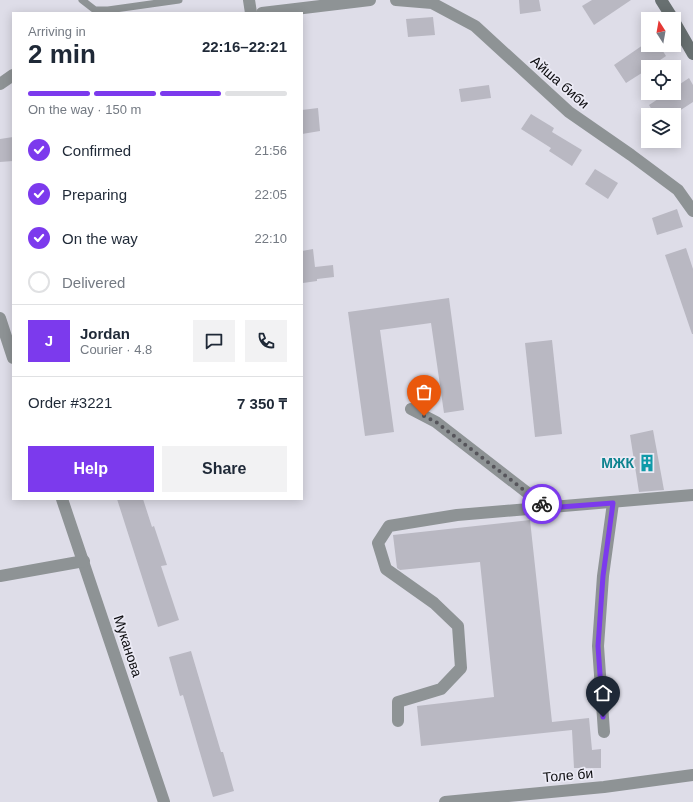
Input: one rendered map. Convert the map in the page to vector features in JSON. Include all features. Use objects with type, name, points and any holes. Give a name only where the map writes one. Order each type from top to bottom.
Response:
[{"type":"main road","points":[[661,0],[668,12]]},
{"type":"main road","points":[[681,34],[693,54]]},
{"type":"street","points":[[249,0],[251,12]]},
{"type":"street","points":[[276,12],[370,0]]},
{"type":"street","name":"Айша биби","points":[[396,0],[432,3],[475,26],[569,112],[678,190],[693,211]]},
{"type":"street","points":[[0,84],[12,76]]},
{"type":"street","points":[[0,318],[12,355]]},
{"type":"street","points":[[411,409],[436,422],[547,508]]},
{"type":"street","points":[[398,721],[398,702],[441,689],[460,668],[460,661],[458,626],[434,603],[386,569],[378,543],[388,526],[457,515],[613,503],[693,495]]},
{"type":"street","name":"Муканова","points":[[62,500],[164,802]]},
{"type":"street","points":[[604,732],[598,646],[603,576],[613,503]]},
{"type":"street","points":[[0,576],[84,561]]},
{"type":"street","name":"Толе би","points":[[445,802],[529,798],[693,776]]},
{"type":"lane","points":[[82,0],[95,10],[108,10],[179,0]]},
{"type":"building","points":[[519,0],[539,0],[541,11],[520,14]]},
{"type":"building","points":[[592,0],[631,0],[594,25],[582,6]]},
{"type":"building","points":[[433,17],[435,35],[408,37],[406,19]]},
{"type":"building","points":[[641,46],[641,52],[663,52],[666,56],[660,60],[641,60],[641,73],[626,83],[614,65]]},
{"type":"building","points":[[689,78],[693,85],[693,102],[681,110],[681,108],[651,108],[649,105],[656,100],[681,100],[681,83]]},
{"type":"building","points":[[489,85],[491,98],[461,102],[459,89]]},
{"type":"building","points":[[318,108],[320,131],[303,134],[303,110]]},
{"type":"building","points":[[531,114],[554,128],[552,132],[582,150],[572,166],[549,151],[551,148],[521,129]]},
{"type":"building","points":[[12,137],[12,161],[0,162],[0,139]]},
{"type":"building","points":[[595,169],[618,183],[608,199],[585,184]]},
{"type":"building","points":[[677,209],[683,227],[657,235],[652,218]]},
{"type":"building","points":[[686,248],[693,269],[693,334],[665,255]]},
{"type":"building","points":[[313,249],[315,267],[333,265],[334,277],[317,279],[317,281],[303,283],[303,251]]},
{"type":"building","points":[[449,298],[464,410],[444,413],[431,323],[380,330],[394,432],[365,436],[348,312]]},
{"type":"building","points":[[552,340],[562,434],[535,437],[525,343]]},
{"type":"building","name":"МЖК","points":[[653,430],[664,490],[639,492],[630,435]]},
{"type":"building","points":[[117,500],[143,500],[167,565],[161,566],[179,620],[158,627]]},
{"type":"building","points":[[530,520],[552,722],[589,718],[592,750],[601,749],[601,768],[574,768],[572,730],[421,746],[417,706],[494,697],[480,562],[400,570],[397,568],[393,535]]},
{"type":"building","points":[[191,651],[234,791],[213,797],[183,695],[180,696],[169,657]]},
{"type":"way so far","points":[[424,416],[436,422],[542,504]]},
{"type":"place","name":"МЖК","points":[[647,463]]},
{"type":"route","points":[[542,504],[547,508],[613,503],[603,576],[598,646],[603,717]]}]
